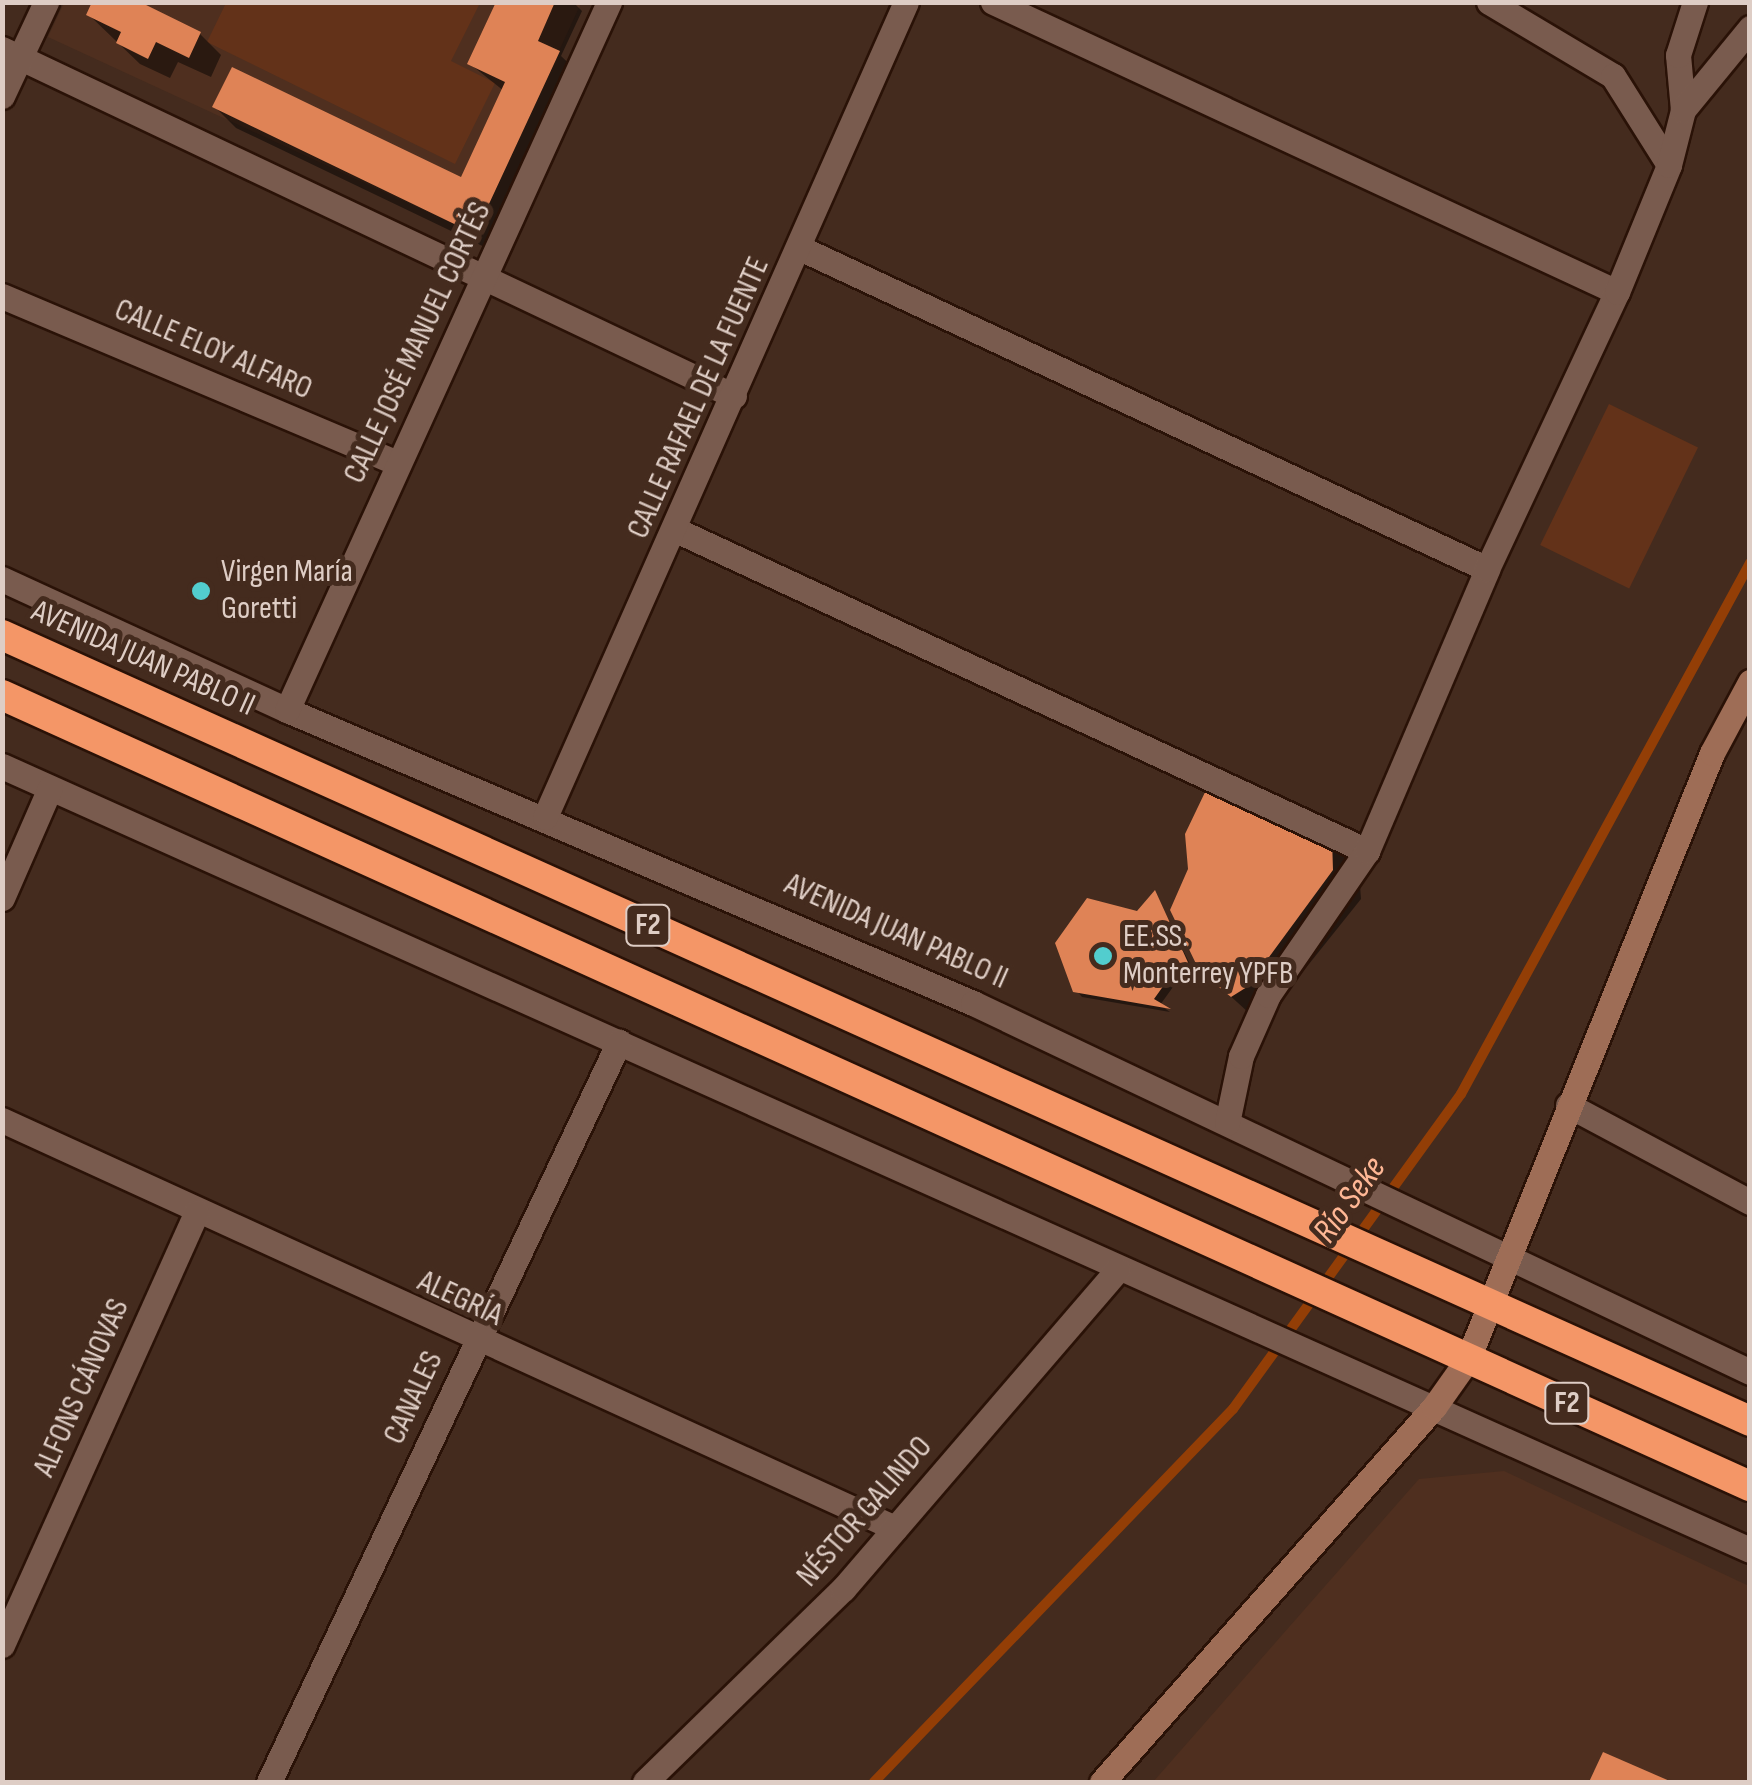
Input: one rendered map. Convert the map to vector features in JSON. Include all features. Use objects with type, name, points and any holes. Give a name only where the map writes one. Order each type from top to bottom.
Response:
[{"type":"highway","name":"AVENIDA JUAN PABLO II","points":[[2,635],[1492,1304]]},
{"type":"highway","name":"F2","points":[[2,695],[1750,1486]]},
{"type":"highway","name":"F2","points":[[1492,1304],[1750,1422]]},
{"type":"main road","points":[[1102,1782],[1434,1408],[1468,1358],[1712,753],[1750,682]]},
{"type":"street","points":[[2,96],[11,54],[46,2]]},
{"type":"street","name":"CALLE JOSÉ MANUEL CORTÉS","points":[[287,710],[609,2]]},
{"type":"street","name":"CALLE RAFAEL DE LA FUENTE","points":[[546,817],[906,2]]},
{"type":"street","points":[[993,2],[1617,292]]},
{"type":"street","points":[[1489,2],[1613,76],[1669,165]]},
{"type":"street","points":[[1227,1122],[1241,1056],[1268,995],[1367,852],[1487,568],[1617,292],[1669,165],[1682,110],[1678,55],[1695,2]]},
{"type":"street","points":[[1682,110],[1750,28]]},
{"type":"street","points":[[11,54],[734,396]]},
{"type":"street","points":[[800,248],[1487,568]]},
{"type":"street","name":"CALLE ELOY ALFARO","points":[[2,296],[397,464]]},
{"type":"street","points":[[676,530],[1367,852]]},
{"type":"street","name":"AVENIDA JUAN PABLO II","points":[[2,579],[287,710],[546,817],[1227,1122],[1316,1170],[1750,1372]]},
{"type":"street","points":[[2,766],[1117,1270],[1750,1550]]},
{"type":"street","points":[[2,898],[50,788]]},
{"type":"street","name":"CANALES","points":[[269,1782],[618,1042]]},
{"type":"street","points":[[1568,1105],[1750,1202]]},
{"type":"street","name":"ALEGRÍA","points":[[2,1120],[476,1342],[895,1528]]},
{"type":"street","name":"ALFONS CÁNOVAS","points":[[2,1645],[196,1213]]},
{"type":"street","name":"NÉSTOR GALINDO","points":[[645,1782],[843,1589],[1117,1270]]},
{"type":"shaded area","points":[[64,3],[581,3],[475,234],[48,37]]},
{"type":"shaded area","points":[[226,3],[480,3],[451,61],[495,83],[455,164],[207,42]]},
{"type":"shaded area","points":[[1609,404],[1698,447],[1629,589],[1540,545]]},
{"type":"shaded area","points":[[1504,1471],[1749,1586],[1749,1782],[1153,1782],[1419,1479]]},
{"type":"building","points":[[92,2],[140,2],[201,32],[189,58],[156,42],[148,59],[116,43],[121,32],[86,15]]},
{"type":"building","points":[[496,2],[555,2],[538,41],[560,51],[475,234],[212,107],[232,67],[461,177],[505,82],[467,64]]},
{"type":"building","points":[[1208,786],[1332,839],[1333,870],[1247,987],[1231,997],[1200,972],[1170,910],[1188,869],[1185,834]]},
{"type":"building","points":[[1155,890],[1191,969],[1179,964],[1154,999],[1171,1009],[1073,992],[1055,943],[1087,898],[1137,911]]},
{"type":"building","points":[[1603,1752],[1672,1782],[1589,1782]]},
{"type":"waterway","name":"Río Seke","points":[[874,1782],[1233,1409],[1461,1094],[1750,563]]},
{"type":"place","name":"Virgen María Goretti","points":[[201,591]]},
{"type":"place","name":"EE.SS. Monterrey YPFB","points":[[1103,956]]}]
